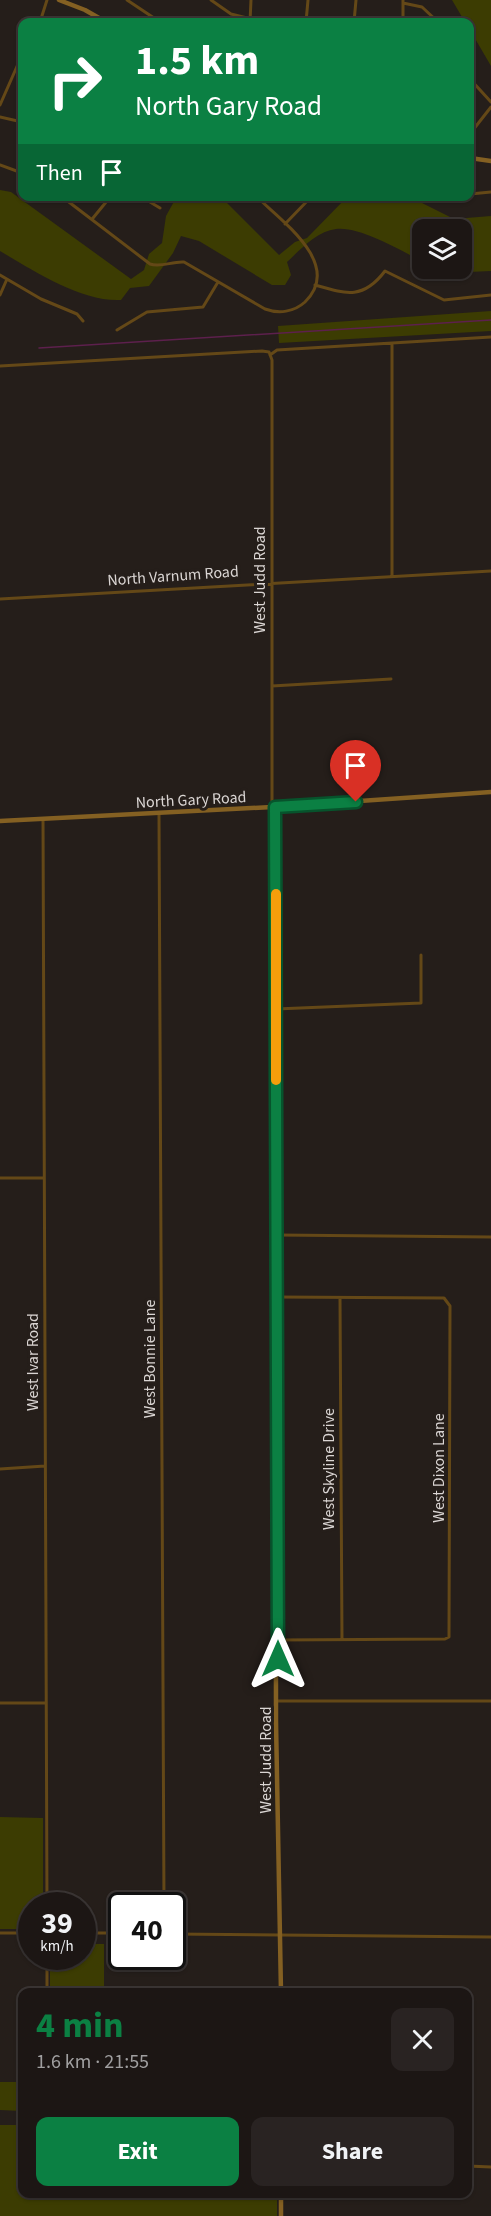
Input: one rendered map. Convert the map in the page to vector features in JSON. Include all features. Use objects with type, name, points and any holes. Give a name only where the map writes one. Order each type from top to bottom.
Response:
[{"type":"street","points":[[41,18],[47,0]]},
{"type":"street","points":[[59,0],[99,18]]},
{"type":"street","points":[[127,0],[134,2],[155,18]]},
{"type":"street","points":[[211,0],[231,14],[242,18]]},
{"type":"street","points":[[250,18],[251,0]]},
{"type":"street","points":[[306,18],[308,0]]},
{"type":"street","points":[[354,18],[356,0]]},
{"type":"street","points":[[403,18],[403,2],[422,7],[434,18]]},
{"type":"street","points":[[0,105],[18,64]]},
{"type":"street","points":[[474,83],[491,102]]},
{"type":"street","points":[[474,132],[478,122],[491,107]]},
{"type":"street","points":[[0,117],[18,121]]},
{"type":"street","points":[[474,159],[491,161]]},
{"type":"street","points":[[0,165],[18,172]]},
{"type":"street","points":[[474,194],[491,192]]},
{"type":"street","points":[[68,201],[150,264],[156,266],[175,261],[184,262],[266,309],[281,312],[299,307],[308,298],[315,285],[315,258],[261,201]]},
{"type":"street","points":[[93,218],[107,201]]},
{"type":"street","points":[[148,201],[160,208]]},
{"type":"street","points":[[285,224],[307,201]]},
{"type":"street","points":[[315,285],[349,293],[357,292],[373,285],[385,271],[444,300],[491,295]]},
{"type":"street","points":[[0,275],[41,298],[77,314],[83,321]]},
{"type":"street","points":[[0,295],[7,279]]},
{"type":"street","points":[[117,330],[147,312],[203,307],[218,282]]},
{"type":"street","points":[[0,366],[262,351],[269,354],[277,350],[491,337]]},
{"type":"street","points":[[392,344],[392,576]]},
{"type":"street","name":"West Judd Road","points":[[269,354],[276,1009],[280,1988]]},
{"type":"street","name":"North Varnum Road","points":[[0,599],[491,571]]},
{"type":"street","points":[[272,686],[391,680]]},
{"type":"street","name":"North Gary Road","points":[[0,821],[159,814],[491,792]]},
{"type":"street","name":"West Bonnie Lane","points":[[159,814],[164,1892]]},
{"type":"street","name":"West Ivar Road","points":[[43,819],[47,1892]]},
{"type":"street","points":[[276,1009],[421,1003],[421,955]]},
{"type":"street","points":[[0,1178],[44,1178]]},
{"type":"street","points":[[277,1235],[491,1237]]},
{"type":"street","points":[[277,1298],[340,1298]]},
{"type":"street","name":"West Dixon Lane","points":[[340,1298],[447,1300],[450,1306],[451,1394],[449,1637],[445,1639],[342,1640]]},
{"type":"street","name":"West Skyline Drive","points":[[340,1298],[342,1640]]},
{"type":"street","points":[[0,1469],[45,1466]]},
{"type":"street","points":[[278,1640],[342,1640]]},
{"type":"street","points":[[278,1701],[491,1701]]},
{"type":"street","points":[[0,1703],[46,1703]]},
{"type":"street","points":[[0,1933],[18,1933]]},
{"type":"street","points":[[186,1934],[491,1937]]},
{"type":"street","points":[[47,1970],[47,1988]]},
{"type":"street","points":[[472,2166],[491,2167]]},
{"type":"street","points":[[280,2216],[281,2198]]},
{"type":"shaded area","points":[[452,0],[491,0],[491,66],[474,37],[474,18],[463,18]]},
{"type":"shaded area","points":[[0,190],[11,192],[18,197],[18,201],[23,201],[131,279],[144,270],[149,254],[162,243],[166,216],[174,201],[225,201],[279,255],[295,242],[307,238],[343,201],[418,201],[454,219],[412,219],[412,256],[357,231],[329,230],[316,237],[287,262],[291,275],[285,285],[272,285],[199,241],[181,236],[173,253],[149,286],[130,288],[121,300],[90,296],[74,291],[0,251]]},
{"type":"shaded area","points":[[491,216],[491,271],[472,272],[472,219],[454,219]]},
{"type":"shaded area","points":[[491,311],[491,331],[279,343],[278,326]]},
{"type":"shaded area","points":[[0,1817],[43,1818],[43,1892],[18,1892],[18,1929],[0,1929]]},
{"type":"shaded area","points":[[96,1944],[104,1944],[104,1988],[50,1988],[50,1970],[96,1970]]},
{"type":"shaded area","points":[[0,2082],[18,2082],[18,2111],[0,2110]]},
{"type":"shaded area","points":[[0,2125],[18,2125],[18,2198],[277,2198],[277,2216],[0,2216]]},
{"type":"waterway","points":[[39,348],[491,320]]},
{"type":"slow traffic","points":[[276,894],[276,1080]]},
{"type":"route","points":[[278,1659],[275,807],[356,802]]}]
